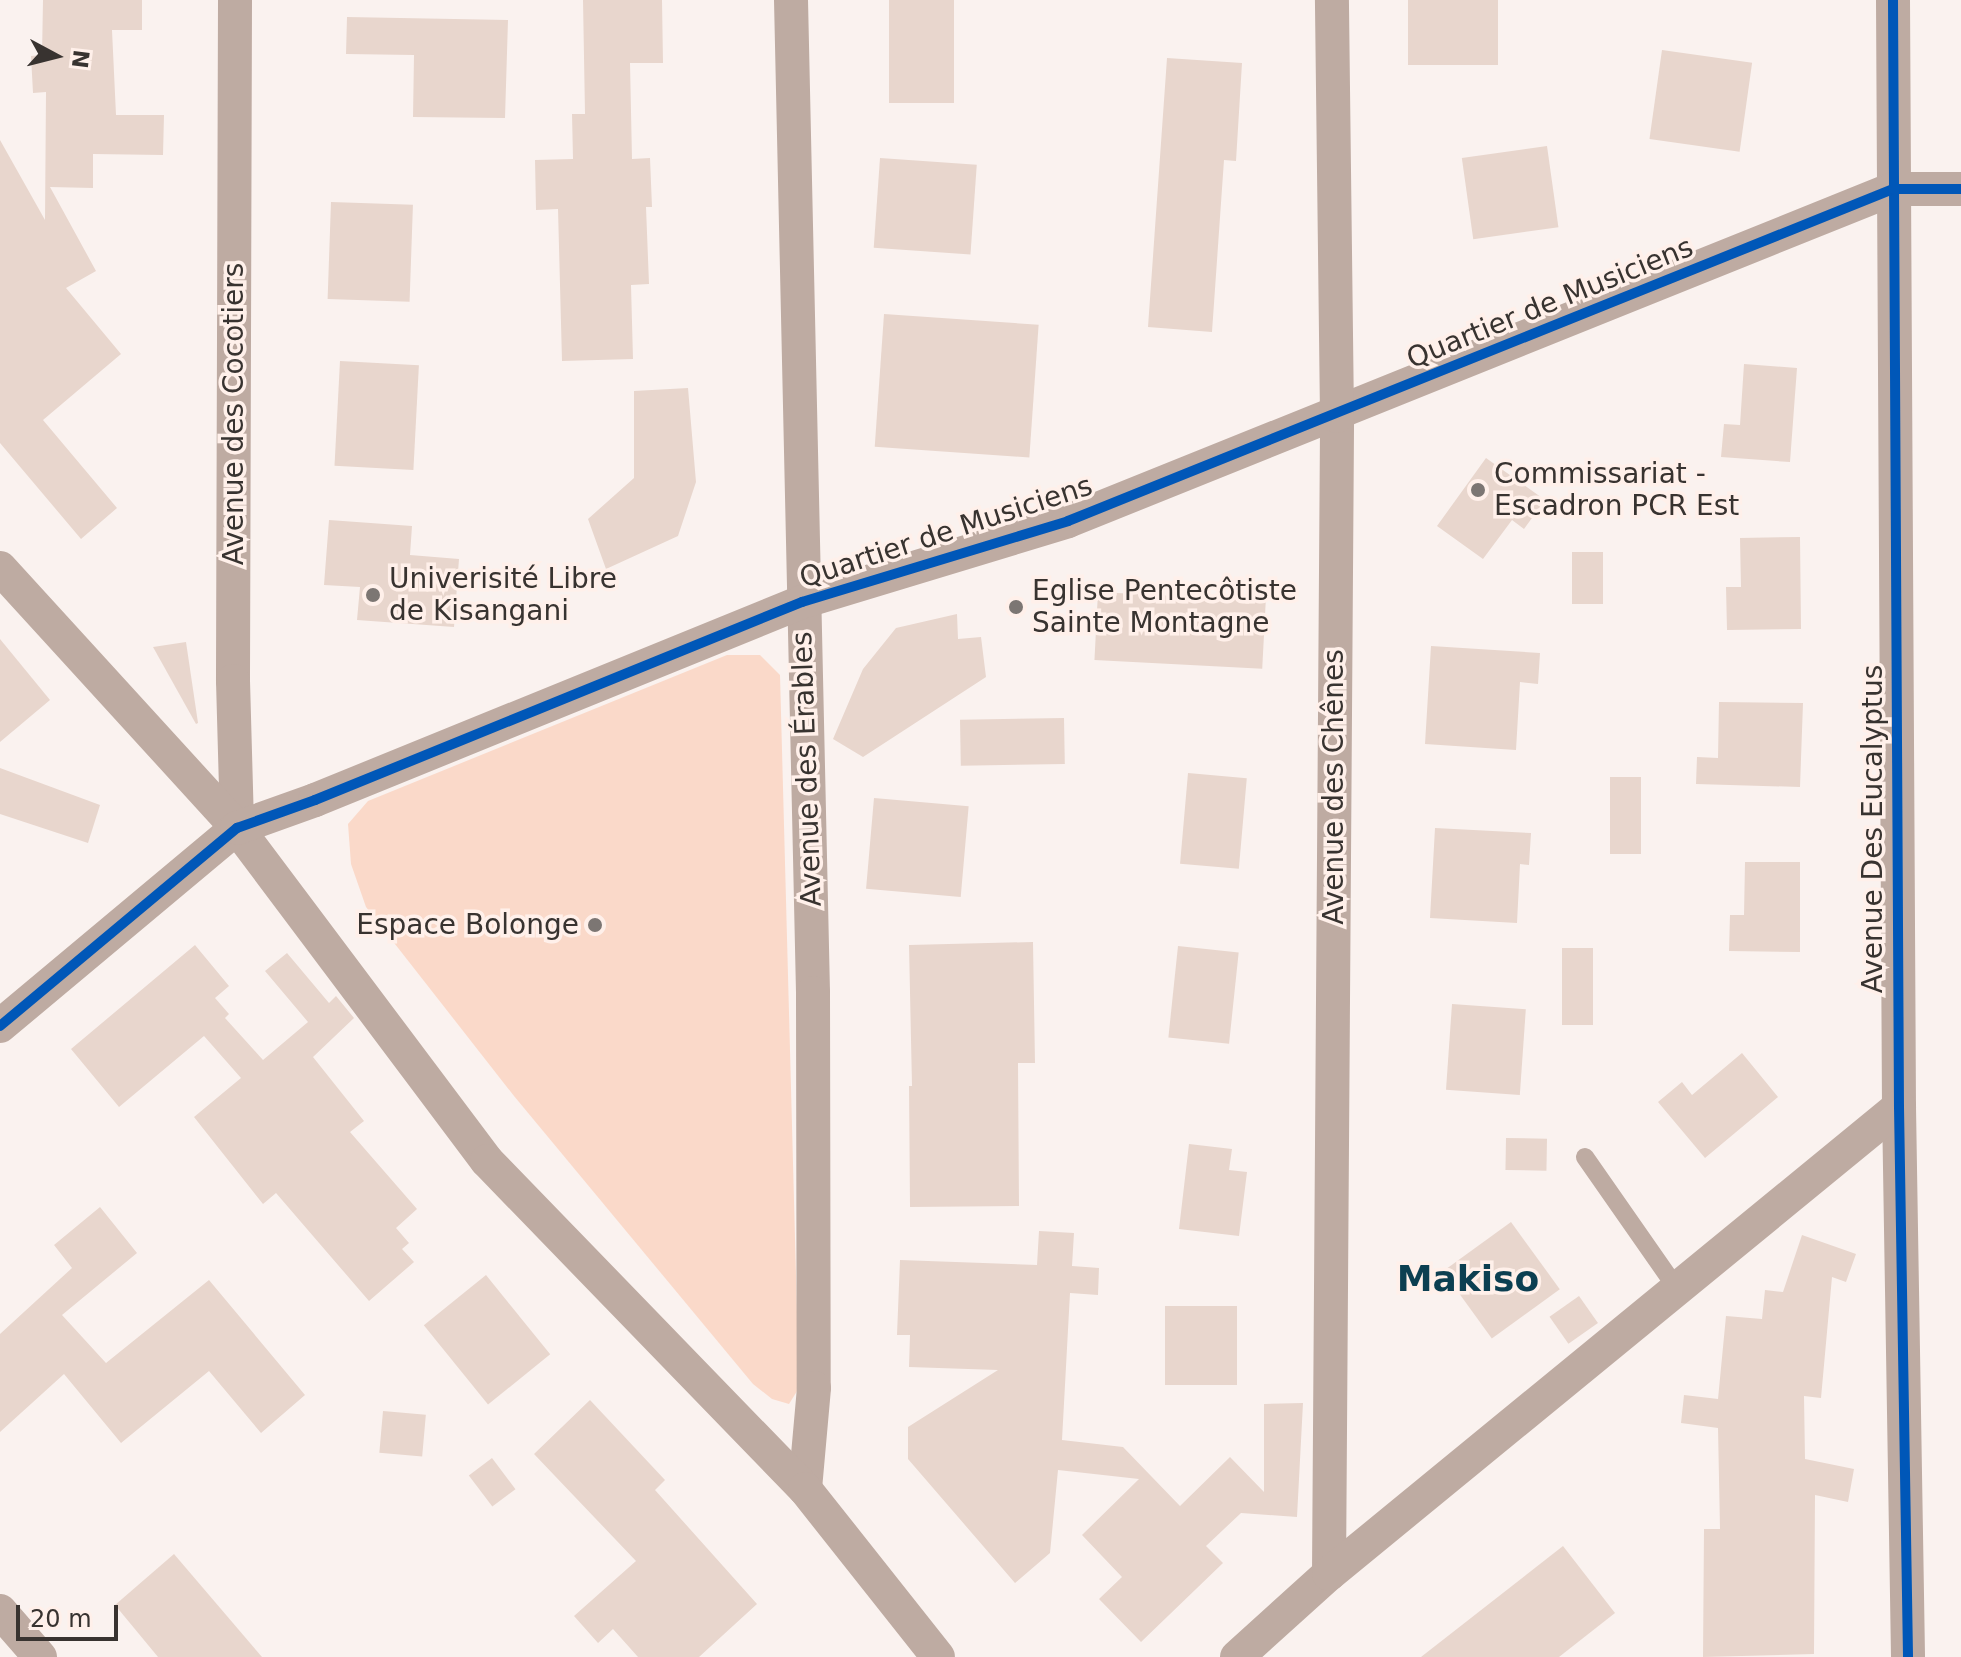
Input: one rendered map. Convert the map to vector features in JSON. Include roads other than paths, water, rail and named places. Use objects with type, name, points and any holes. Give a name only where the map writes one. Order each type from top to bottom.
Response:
[{"type":"street","name":"Avenue des Cocotiers","points":[[235,0],[233,681],[237,828]]},
{"type":"street","name":"Avenue des Érables","points":[[791,0],[813,993],[814,1388],[805,1489]]},
{"type":"street","name":"Avenue des Chênes","points":[[1329,1574],[1337,416],[1332,0]]},
{"type":"street","name":"Avenue Des Eucalyptus","points":[[1893,0],[1899,1107],[1908,1657]]},
{"type":"street","name":"Quartier de Musiciens","points":[[0,1026],[237,828],[315,800],[802,602],[1068,521],[1337,416],[1893,189],[1961,189]]},
{"type":"street","points":[[0,568],[237,828],[487,1161],[805,1489],[938,1657]]},
{"type":"street","points":[[1237,1657],[1329,1574],[1899,1107]]},
{"type":"street","points":[[0,1611],[40,1657]]},
{"type":"lane","points":[[1585,1157],[1677,1289]]},
{"type":"place","name":"Commissariat - Escadron PCR Est","points":[[1478,490]]},
{"type":"place","name":"Univerisité Libre de Kisangani","points":[[373,595]]},
{"type":"place","name":"Eglise Pentecôtiste Sainte Montagne","points":[[1016,607]]},
{"type":"place","name":"Espace Bolonge","points":[[595,925]]},
{"type":"district","name":"Makiso","points":[[1468,1279]]}]
